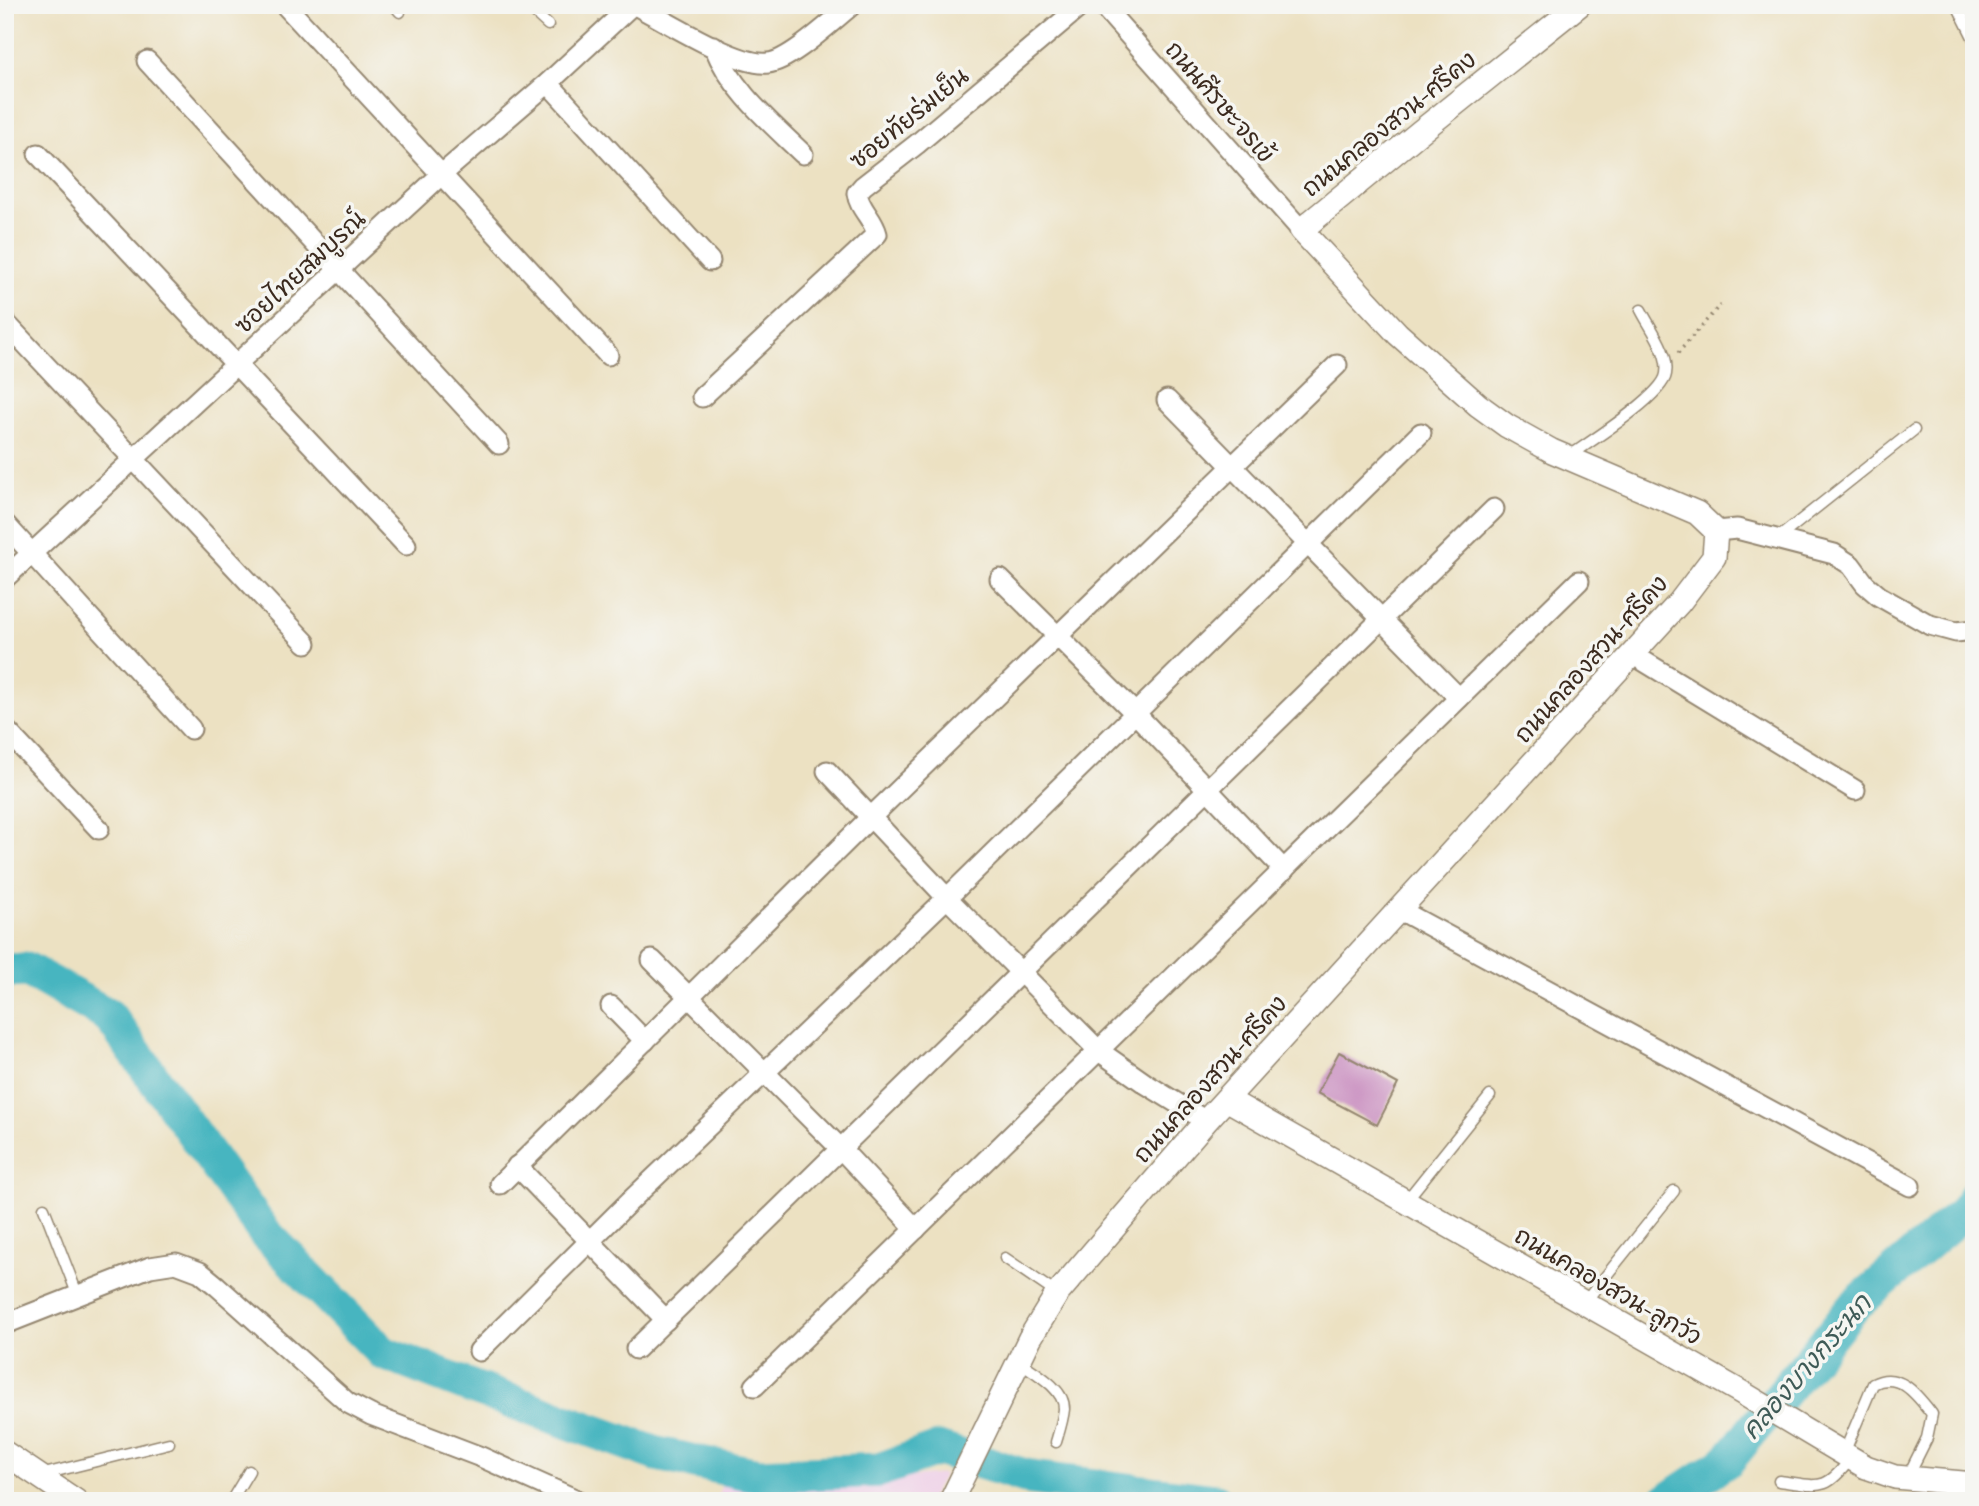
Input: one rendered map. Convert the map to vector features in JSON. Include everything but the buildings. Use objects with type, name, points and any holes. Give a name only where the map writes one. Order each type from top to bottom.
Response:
[{"type":"street","points":[[285,5],[608,355]]},
{"type":"street","points":[[634,5],[750,62],[768,64],[796,49],[852,5]]},
{"type":"street","name":"ซอยไทยสมบูรณ์","points":[[5,578],[441,175],[634,5]]},
{"type":"street","name":"ซอยทัยร่มเย็น","points":[[702,397],[877,234],[874,223],[859,203],[858,193],[863,186],[1082,5]]},
{"type":"street","name":"ถนนศีรษะจรเข้","points":[[1102,5],[1301,230]]},
{"type":"street","name":"ถนนคลองสวน-ศรีคง","points":[[952,1498],[1018,1361],[1057,1294],[1206,1121],[1679,603],[1714,557],[1716,531],[1697,513],[1568,458],[1507,426],[1478,405],[1398,334],[1301,230],[1579,5]]},
{"type":"street","points":[[715,46],[722,65],[738,87],[803,155]]},
{"type":"street","points":[[147,61],[499,444]]},
{"type":"street","points":[[548,83],[710,261]]},
{"type":"street","points":[[37,154],[406,545]]},
{"type":"street","points":[[5,322],[306,643]]},
{"type":"street","points":[[500,1184],[870,818],[1338,365]]},
{"type":"street","points":[[1167,400],[1459,698]]},
{"type":"street","points":[[479,1351],[947,898],[1420,433]]},
{"type":"street","points":[[636,1349],[1494,509]]},
{"type":"street","points":[[5,524],[191,729]]},
{"type":"street","points":[[1716,531],[1738,529],[1835,554],[1846,560],[1865,584],[1879,596],[1930,625],[1956,632],[1974,630]]},
{"type":"street","points":[[1000,579],[1135,713],[1284,870]]},
{"type":"street","points":[[755,1386],[1579,580]]},
{"type":"street","points":[[1632,654],[1855,790]]},
{"type":"street","points":[[5,729],[99,829]]},
{"type":"street","points":[[827,771],[947,898],[1099,1051],[1206,1121]]},
{"type":"street","points":[[1398,909],[1910,1186]]},
{"type":"street","points":[[652,960],[916,1228]]},
{"type":"street","points":[[611,1006],[645,1041]]},
{"type":"street","name":"ถนนคลองสวน-ลูกวัว","points":[[1228,1100],[1739,1391],[1866,1467],[1895,1477],[1974,1484]]},
{"type":"street","points":[[517,1166],[666,1320]]},
{"type":"street","points":[[5,1324],[150,1267],[176,1263],[187,1266],[217,1286],[348,1403],[370,1415],[481,1457],[579,1501]]},
{"type":"street","points":[[5,1453],[76,1501]]},
{"type":"lane","points":[[526,5],[548,25]]},
{"type":"lane","points":[[1957,5],[1974,39]]},
{"type":"lane","points":[[1568,458],[1661,387],[1667,373],[1663,352],[1641,310]]},
{"type":"lane","points":[[1776,539],[1914,429]]},
{"type":"lane","points":[[1405,1201],[1490,1096]]},
{"type":"lane","points":[[1585,1303],[1674,1191]]},
{"type":"lane","points":[[44,1208],[78,1296]]},
{"type":"lane","points":[[1005,1258],[1057,1294]]},
{"type":"lane","points":[[1018,1361],[1052,1386],[1062,1400],[1064,1408],[1056,1442]]},
{"type":"lane","points":[[1779,1481],[1819,1486],[1829,1483],[1847,1456],[1873,1384],[1887,1379],[1908,1386],[1932,1414],[1927,1438],[1907,1478]]},
{"type":"lane","points":[[38,1475],[169,1443]]},
{"type":"lane","points":[[231,1501],[249,1471]]},
{"type":"path","points":[[1666,368],[1720,305]]},
{"type":"shaded area","points":[[944,1474],[929,1501],[715,1501],[724,1480],[749,1478],[851,1487],[886,1479]]},
{"type":"waterway","points":[[5,971],[28,970],[109,1016],[264,1232],[383,1353],[657,1454],[758,1475],[879,1470],[938,1449],[1032,1478],[1216,1501]]},
{"type":"waterway","name":"คลองบางกระนก","points":[[1666,1501],[1728,1460],[1855,1305],[1962,1214],[1974,1197]]}]
